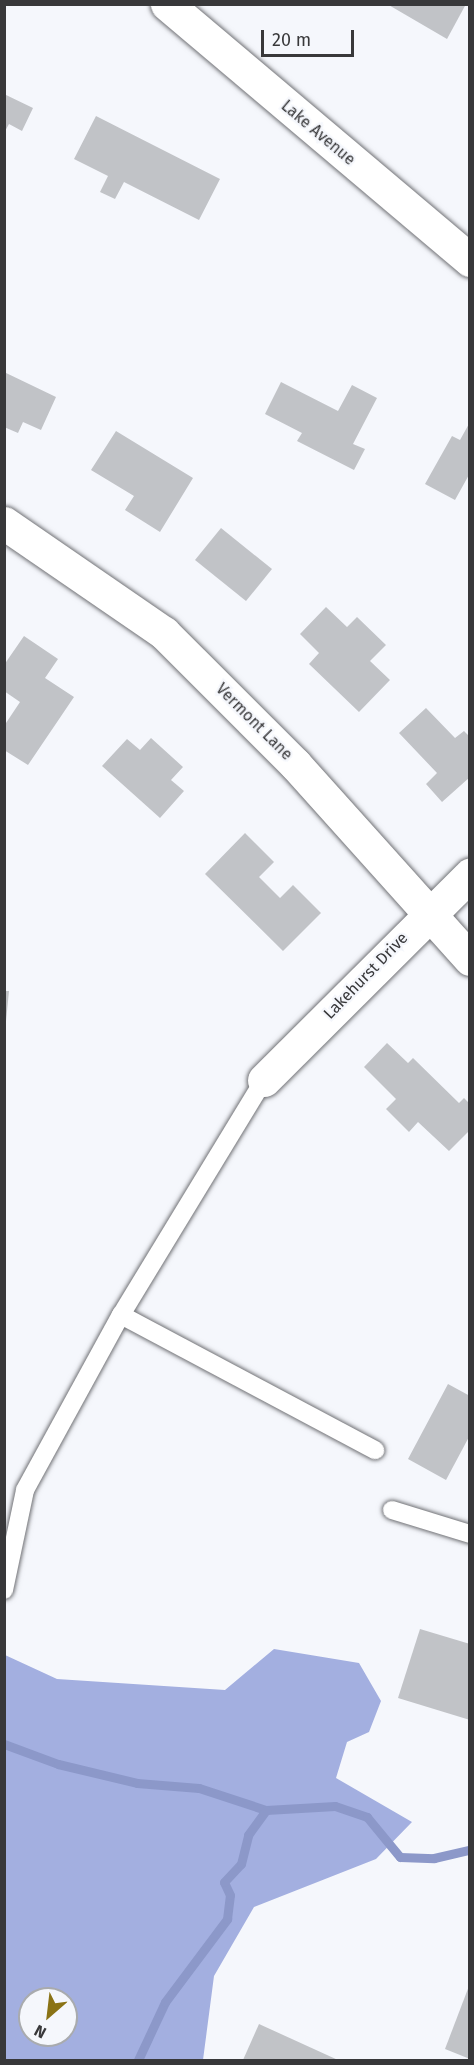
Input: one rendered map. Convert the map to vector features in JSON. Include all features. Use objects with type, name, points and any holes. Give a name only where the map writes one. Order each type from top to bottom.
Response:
[{"type":"street","name":"Lake Avenue","points":[[167,4],[470,260]]},
{"type":"street","name":"Vermont Lane","points":[[4,523],[164,633],[295,764],[470,959]]},
{"type":"street","name":"Lakehurst Drive","points":[[264,1080],[428,913],[470,875]]},
{"type":"lane","points":[[4,1590],[25,1490],[121,1315],[264,1080]]},
{"type":"lane","points":[[121,1315],[375,1450]]},
{"type":"lane","points":[[392,1510],[470,1534]]},
{"type":"shaded area","points":[[274,1649],[359,1663],[381,1701],[369,1732],[347,1742],[336,1778],[412,1822],[376,1859],[254,1907],[214,1976],[203,2060],[5,2060],[5,1655],[57,1679],[225,1690]]},
{"type":"building","points":[[387,4],[466,4],[447,39]]},
{"type":"building","points":[[4,94],[33,108],[22,131],[9,124],[4,133]]},
{"type":"building","points":[[96,116],[220,179],[199,220],[124,182],[115,199],[100,192],[108,176],[74,159]]},
{"type":"building","points":[[4,372],[56,397],[41,430],[23,422],[18,433],[4,427]]},
{"type":"building","points":[[281,382],[338,411],[352,385],[377,398],[353,444],[365,449],[354,470],[297,441],[302,433],[265,414]]},
{"type":"building","points":[[470,422],[470,473],[455,500],[425,484],[452,436],[460,440]]},
{"type":"building","points":[[116,431],[193,478],[160,532],[125,510],[134,496],[91,470]]},
{"type":"building","points":[[221,528],[272,569],[246,601],[195,560]]},
{"type":"building","points":[[326,607],[347,627],[357,617],[386,645],[370,661],[390,680],[359,712],[309,664],[319,653],[300,634]]},
{"type":"building","points":[[24,636],[58,659],[45,678],[74,697],[28,765],[4,750],[4,726],[20,702],[4,691],[4,665]]},
{"type":"building","points":[[426,708],[455,738],[464,731],[470,737],[470,777],[442,802],[426,784],[437,773],[399,733]]},
{"type":"building","points":[[151,738],[183,767],[171,780],[184,791],[160,818],[102,766],[127,739],[140,750]]},
{"type":"building","points":[[245,833],[274,862],[259,877],[280,898],[293,885],[321,913],[283,951],[205,874]]},
{"type":"building","points":[[4,991],[9,991],[6,1021],[4,1020]]},
{"type":"building","points":[[387,1043],[408,1063],[413,1058],[459,1103],[464,1098],[470,1104],[470,1130],[449,1151],[418,1122],[409,1132],[386,1109],[396,1099],[364,1067]]},
{"type":"building","points":[[448,1384],[470,1396],[470,1435],[446,1480],[408,1459]]},
{"type":"building","points":[[420,1629],[470,1644],[470,1720],[398,1698]]},
{"type":"building","points":[[470,1986],[470,2059],[445,2049]]},
{"type":"building","points":[[259,2024],[338,2060],[243,2060]]},
{"type":"waterway","points":[[4,1744],[58,1764],[137,1783],[199,1788],[266,1810],[335,1806],[367,1817],[400,1857],[434,1858],[470,1850]]},
{"type":"waterway","points":[[138,2060],[165,2002],[227,1919],[230,1895],[224,1882],[241,1864],[248,1835],[266,1810]]}]
